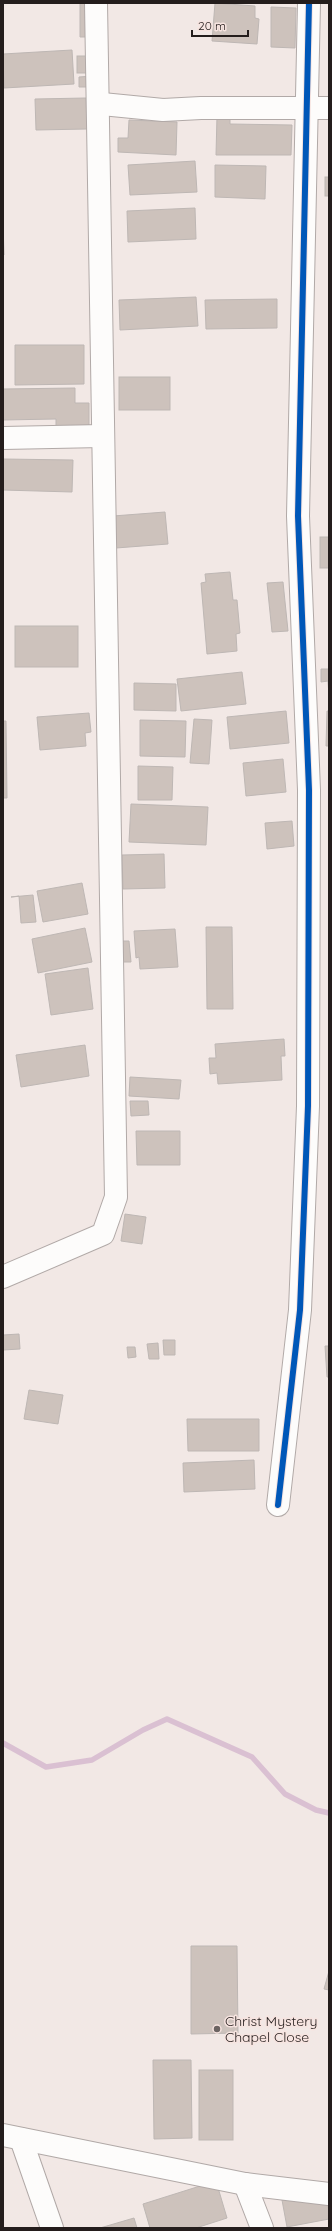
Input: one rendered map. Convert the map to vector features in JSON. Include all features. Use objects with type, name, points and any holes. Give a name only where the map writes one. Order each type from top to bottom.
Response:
[{"type":"street","points":[[3,1277],[103,1234],[116,1197],[102,436],[96,3]]},
{"type":"street","points":[[278,1505],[300,1310],[308,1106],[309,790],[298,516],[308,3]]},
{"type":"street","points":[[102,104],[163,110],[307,107],[329,108]]},
{"type":"street","points":[[3,438],[102,436]]},
{"type":"street","points":[[12,2137],[245,2184],[329,2194]]},
{"type":"street","points":[[12,2137],[52,2228]]},
{"type":"street","points":[[245,2184],[262,2228]]},
{"type":"building","points":[[80,3],[90,3],[89,37],[80,37]]},
{"type":"building","points":[[215,3],[255,6],[255,18],[259,19],[257,44],[212,41]]},
{"type":"building","points":[[271,7],[296,8],[295,48],[271,47]]},
{"type":"building","points":[[72,50],[74,84],[4,88],[3,54]]},
{"type":"building","points":[[77,56],[90,56],[90,73],[77,73]]},
{"type":"building","points":[[93,76],[93,87],[79,87],[79,77]]},
{"type":"building","points":[[86,98],[87,129],[36,130],[35,99]]},
{"type":"building","points":[[217,116],[230,117],[230,124],[292,125],[291,155],[216,155]]},
{"type":"building","points":[[129,120],[177,122],[176,155],[118,152],[118,138],[128,138]]},
{"type":"building","points":[[195,161],[197,192],[130,195],[128,165]]},
{"type":"building","points":[[215,165],[266,166],[265,199],[215,197]]},
{"type":"building","points":[[325,177],[329,177],[329,196],[325,196]]},
{"type":"building","points":[[195,208],[196,239],[128,242],[127,211]]},
{"type":"building","points":[[3,223],[4,255],[3,256]]},
{"type":"building","points":[[196,297],[198,326],[120,330],[119,300]]},
{"type":"building","points":[[277,299],[277,328],[206,329],[205,300]]},
{"type":"building","points":[[15,345],[84,345],[84,384],[15,385]]},
{"type":"building","points":[[119,377],[170,377],[170,410],[119,410]]},
{"type":"building","points":[[75,388],[75,403],[89,403],[89,430],[56,430],[56,419],[3,420],[3,389]]},
{"type":"building","points":[[3,459],[73,460],[72,492],[3,490]]},
{"type":"building","points":[[165,512],[168,544],[116,548],[113,516]]},
{"type":"building","points":[[320,537],[329,537],[329,568],[320,568]]},
{"type":"building","points":[[230,572],[233,600],[237,600],[240,633],[236,634],[237,651],[207,654],[201,583],[206,582],[205,574]]},
{"type":"building","points":[[283,582],[288,631],[272,632],[267,583]]},
{"type":"building","points":[[15,626],[78,626],[78,667],[15,667]]},
{"type":"building","points":[[321,669],[329,669],[329,696],[328,681],[321,682]]},
{"type":"building","points":[[242,672],[246,704],[181,711],[177,679]]},
{"type":"building","points":[[134,683],[176,684],[176,711],[134,710]]},
{"type":"building","points":[[286,711],[289,743],[230,749],[227,717]]},
{"type":"building","points":[[327,711],[329,711],[329,746],[326,746]]},
{"type":"building","points":[[89,713],[91,732],[85,733],[86,746],[40,750],[37,717]]},
{"type":"building","points":[[194,719],[212,720],[209,764],[190,763]]},
{"type":"building","points":[[140,720],[186,721],[185,757],[140,756]]},
{"type":"building","points":[[3,721],[6,721],[7,798],[3,798]]},
{"type":"building","points":[[283,759],[286,792],[246,796],[243,763]]},
{"type":"building","points":[[138,766],[173,767],[172,800],[138,800]]},
{"type":"building","points":[[131,804],[208,807],[206,845],[129,842]]},
{"type":"building","points":[[292,821],[294,846],[267,849],[265,823]]},
{"type":"building","points":[[164,854],[165,888],[123,889],[122,855]]},
{"type":"building","points":[[82,883],[88,914],[43,922],[37,891]]},
{"type":"building","points":[[33,895],[36,922],[21,923],[19,896]]},
{"type":"building","points":[[206,927],[232,927],[233,1009],[207,1009]]},
{"type":"building","points":[[85,928],[92,962],[38,973],[32,939]]},
{"type":"building","points":[[175,929],[178,967],[140,969],[139,957],[136,958],[134,931]]},
{"type":"building","points":[[122,941],[129,941],[131,962],[123,962]]},
{"type":"building","points":[[88,968],[93,1009],[51,1015],[45,974]]},
{"type":"building","points":[[284,1039],[285,1056],[281,1056],[282,1080],[218,1084],[217,1073],[210,1074],[209,1058],[216,1058],[215,1044]]},
{"type":"building","points":[[85,1045],[89,1076],[21,1087],[16,1055]]},
{"type":"building","points":[[130,1077],[181,1080],[179,1099],[129,1096]]},
{"type":"building","points":[[130,1101],[148,1101],[149,1115],[131,1116]]},
{"type":"building","points":[[136,1131],[180,1131],[180,1165],[137,1165]]},
{"type":"building","points":[[125,1214],[146,1217],[142,1244],[121,1241]]},
{"type":"building","points":[[19,1334],[20,1349],[3,1350],[3,1335]]},
{"type":"building","points":[[163,1340],[175,1340],[175,1355],[164,1355]]},
{"type":"building","points":[[158,1343],[159,1359],[149,1359],[147,1344]]},
{"type":"building","points":[[325,1346],[329,1346],[329,1377],[327,1377]]},
{"type":"building","points":[[127,1347],[135,1347],[136,1357],[128,1358]]},
{"type":"building","points":[[29,1390],[63,1395],[58,1424],[24,1419]]},
{"type":"building","points":[[187,1419],[259,1419],[259,1451],[188,1451]]},
{"type":"building","points":[[254,1460],[255,1489],[184,1492],[183,1463]]},
{"type":"building","points":[[191,1946],[237,1946],[238,2033],[191,2034]]},
{"type":"building","points":[[329,1971],[329,1990],[324,1989]]},
{"type":"building","points":[[153,2060],[191,2060],[192,2138],[154,2139]]},
{"type":"building","points":[[199,2070],[233,2070],[233,2140],[199,2140]]},
{"type":"building","points":[[216,2181],[227,2218],[196,2228],[150,2228],[143,2204]]},
{"type":"building","points":[[309,2195],[311,2203],[328,2200],[329,2219],[287,2227],[282,2200]]},
{"type":"building","points":[[134,2218],[137,2228],[100,2228]]},
{"type":"waterway","points":[[3,1743],[46,1767],[92,1760],[143,1730],[167,1719],[252,1757],[285,1794],[316,1810],[329,1813]]},
{"type":"cycle path","points":[[278,1505],[300,1310],[308,1106],[309,790],[298,516],[309,3]]},
{"type":"place","name":"Christ Mystery Chapel Close","points":[[217,2029]]}]
